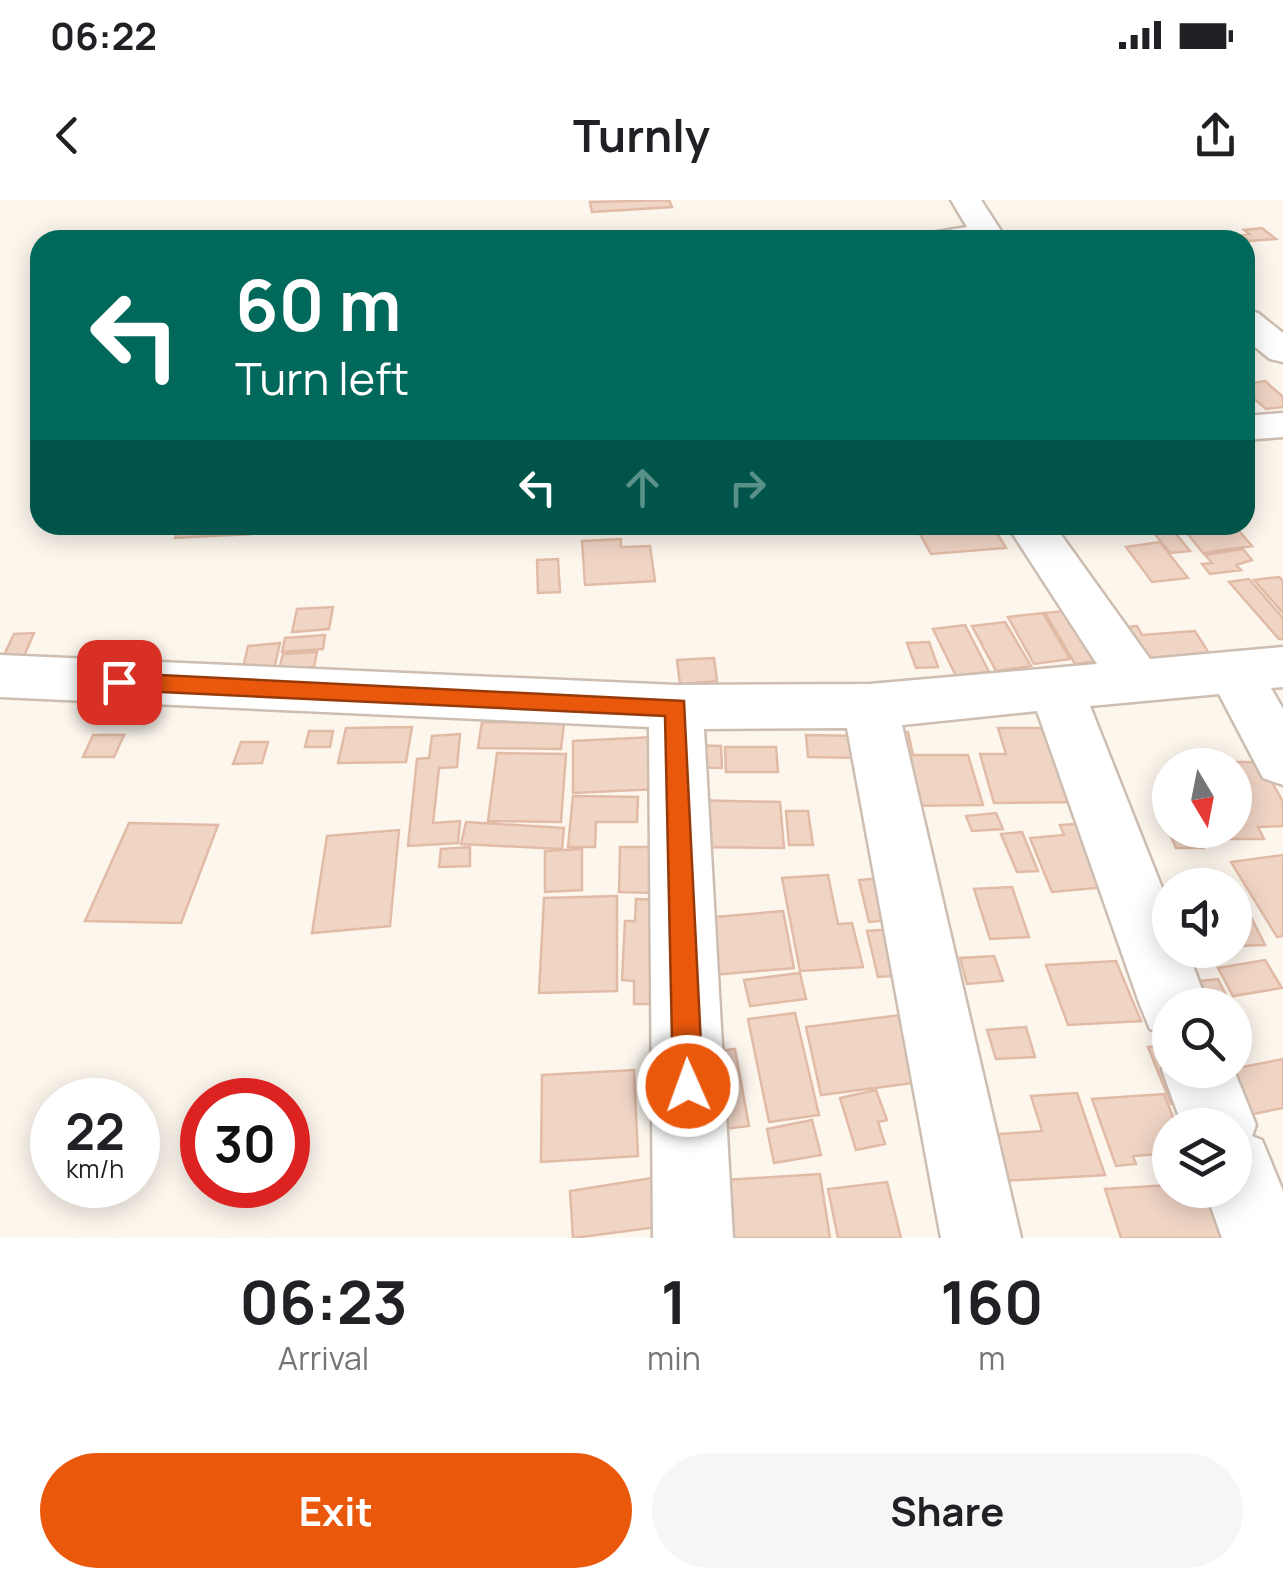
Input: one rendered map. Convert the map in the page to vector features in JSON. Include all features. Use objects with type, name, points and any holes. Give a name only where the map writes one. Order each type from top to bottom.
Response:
[{"type":"street","points":[[966,200],[986,230]]},
{"type":"street","points":[[1255,329],[1283,351]]},
{"type":"street","points":[[1255,427],[1283,425]]},
{"type":"street","points":[[1037,535],[1138,683]]},
{"type":"street","points":[[0,676],[676,708],[870,706],[1259,669],[1283,760]]},
{"type":"street","points":[[1056,689],[1168,988]]},
{"type":"street","points":[[870,706],[982,1238]]},
{"type":"street","points":[[676,708],[693,1238]]},
{"type":"street","points":[[1250,1208],[1262,1238]]},
{"type":"building","points":[[669,200],[672,207],[592,212],[590,202]]},
{"type":"building","points":[[1262,228],[1276,239],[1255,241],[1255,230],[1244,230]]},
{"type":"building","points":[[1265,381],[1283,397],[1283,407],[1266,409],[1255,400],[1255,382]]},
{"type":"building","points":[[176,535],[233,535],[175,538]]},
{"type":"building","points":[[921,535],[998,535],[1006,548],[931,554]]},
{"type":"building","points":[[1155,535],[1177,535],[1190,551],[1170,553]]},
{"type":"building","points":[[1189,535],[1243,535],[1252,546],[1203,553]]},
{"type":"building","points":[[621,539],[621,547],[650,546],[655,581],[585,585],[582,541]]},
{"type":"building","points":[[1160,542],[1188,578],[1152,582],[1126,547]]},
{"type":"building","points":[[1243,549],[1252,560],[1236,565],[1241,570],[1210,574],[1202,564],[1212,563],[1205,555]]},
{"type":"building","points":[[558,559],[560,592],[538,593],[537,560]]},
{"type":"building","points":[[1279,577],[1283,581],[1283,613],[1254,580]]},
{"type":"building","points":[[1249,579],[1283,618],[1283,639],[1229,582]]},
{"type":"building","points":[[333,607],[329,629],[292,632],[297,609]]},
{"type":"building","points":[[1073,610],[1104,660],[1075,664],[1045,613]]},
{"type":"building","points":[[1043,613],[1070,659],[1034,664],[1008,617]]},
{"type":"building","points":[[1005,622],[1031,666],[996,671],[972,626]]},
{"type":"building","points":[[965,625],[989,672],[956,676],[933,629]]},
{"type":"building","points":[[1137,626],[1142,635],[1195,631],[1210,655],[1130,660],[1113,628]]},
{"type":"building","points":[[34,633],[24,656],[3,657],[14,634]]},
{"type":"building","points":[[325,635],[323,649],[282,652],[285,638]]},
{"type":"building","points":[[929,642],[938,667],[916,668],[907,643]]},
{"type":"building","points":[[280,643],[274,669],[242,672],[248,646]]},
{"type":"building","points":[[317,652],[314,667],[279,670],[283,654]]},
{"type":"building","points":[[714,658],[717,681],[680,684],[677,660]]},
{"type":"building","points":[[482,722],[564,723],[561,749],[478,748]]},
{"type":"building","points":[[412,727],[406,762],[338,763],[346,728]]},
{"type":"building","points":[[998,728],[1056,728],[1084,802],[994,803],[980,754],[1006,754]]},
{"type":"building","points":[[309,731],[333,731],[330,747],[305,747]]},
{"type":"building","points":[[908,732],[913,755],[968,755],[983,805],[896,806],[880,733]]},
{"type":"building","points":[[460,734],[457,767],[439,768],[433,823],[460,821],[458,843],[408,846],[417,759],[429,758],[432,736]]},
{"type":"building","points":[[93,735],[124,735],[114,757],[83,757]]},
{"type":"building","points":[[806,735],[860,736],[863,758],[808,757]]},
{"type":"building","points":[[654,737],[658,789],[573,793],[573,741]]},
{"type":"building","points":[[241,742],[268,742],[262,763],[233,764]]},
{"type":"building","points":[[692,745],[721,746],[722,768],[693,767]]},
{"type":"building","points":[[725,747],[776,747],[778,772],[726,772]]},
{"type":"building","points":[[497,753],[566,754],[561,822],[488,821]]},
{"type":"building","points":[[1252,762],[1261,762],[1283,802],[1283,826],[1258,827],[1264,839],[1252,839]]},
{"type":"building","points":[[573,796],[638,797],[637,822],[596,822],[595,847],[568,847]]},
{"type":"building","points":[[688,800],[780,802],[784,848],[688,847]]},
{"type":"building","points":[[786,811],[808,811],[813,845],[789,845]]},
{"type":"building","points":[[996,813],[1003,829],[972,831],[966,816]]},
{"type":"building","points":[[466,822],[564,828],[562,849],[461,844]]},
{"type":"building","points":[[129,823],[218,825],[181,923],[85,921]]},
{"type":"building","points":[[1088,823],[1118,886],[1052,892],[1030,838],[1064,835],[1060,825]]},
{"type":"building","points":[[399,830],[390,926],[312,933],[327,836]]},
{"type":"building","points":[[1022,832],[1038,871],[1017,872],[1001,834]]},
{"type":"building","points":[[470,847],[470,866],[439,867],[441,849]]},
{"type":"building","points":[[620,847],[656,847],[655,893],[619,892]]},
{"type":"building","points":[[582,849],[582,890],[545,892],[545,851]]},
{"type":"building","points":[[1283,855],[1283,936],[1277,937],[1252,896],[1252,868],[1235,868],[1231,862]]},
{"type":"building","points":[[828,875],[838,924],[852,923],[863,967],[800,971],[782,878]]},
{"type":"building","points":[[880,878],[892,920],[869,922],[859,880]]},
{"type":"building","points":[[1012,887],[1029,937],[990,939],[974,889]]},
{"type":"building","points":[[617,896],[617,991],[539,993],[544,898]]},
{"type":"building","points":[[636,899],[666,900],[665,1004],[634,1004],[634,981],[622,980],[625,921],[635,921]]},
{"type":"building","points":[[783,911],[794,968],[701,976],[693,919]]},
{"type":"building","points":[[1252,919],[1265,945],[1252,945]]},
{"type":"building","points":[[894,929],[905,975],[878,977],[867,931]]},
{"type":"building","points":[[994,956],[1003,981],[967,984],[960,958]]},
{"type":"building","points":[[1265,960],[1282,988],[1252,993],[1252,988],[1229,988],[1218,968],[1252,968],[1252,962]]},
{"type":"building","points":[[1116,961],[1141,1021],[1068,1025],[1046,965]]},
{"type":"building","points":[[800,973],[806,999],[750,1006],[744,980]]},
{"type":"building","points":[[1218,979],[1222,988],[1183,988],[1181,983]]},
{"type":"building","points":[[795,1013],[819,1115],[769,1122],[748,1019]]},
{"type":"building","points":[[908,1014],[928,1081],[821,1095],[806,1027]]},
{"type":"building","points":[[1026,1027],[1035,1057],[996,1059],[987,1030]]},
{"type":"building","points":[[735,1049],[749,1126],[707,1131],[697,1054]]},
{"type":"building","points":[[1283,1059],[1283,1108],[1252,1114],[1252,1108],[1236,1108],[1231,1088],[1252,1088],[1252,1065]]},
{"type":"building","points":[[634,1070],[638,1156],[541,1162],[542,1075]]},
{"type":"building","points":[[1165,1088],[1189,1088],[1195,1102],[1171,1104]]},
{"type":"building","points":[[876,1090],[887,1120],[878,1122],[885,1144],[856,1150],[840,1098]]},
{"type":"building","points":[[1077,1093],[1105,1175],[985,1182],[974,1136],[1042,1131],[1031,1096]]},
{"type":"building","points":[[1164,1094],[1169,1108],[1152,1108],[1152,1154],[1133,1156],[1136,1164],[1116,1166],[1092,1099]]},
{"type":"building","points":[[812,1120],[821,1155],[774,1163],[767,1129]]},
{"type":"building","points":[[820,1174],[830,1238],[714,1238],[709,1181]]},
{"type":"building","points":[[652,1178],[658,1227],[573,1238],[570,1191]]},
{"type":"building","points":[[887,1182],[901,1238],[838,1238],[828,1189]]},
{"type":"building","points":[[1152,1186],[1152,1208],[1230,1208],[1242,1238],[1121,1238],[1105,1189]]},
{"type":"route","points":[[119,682],[676,708],[688,1086]]}]
